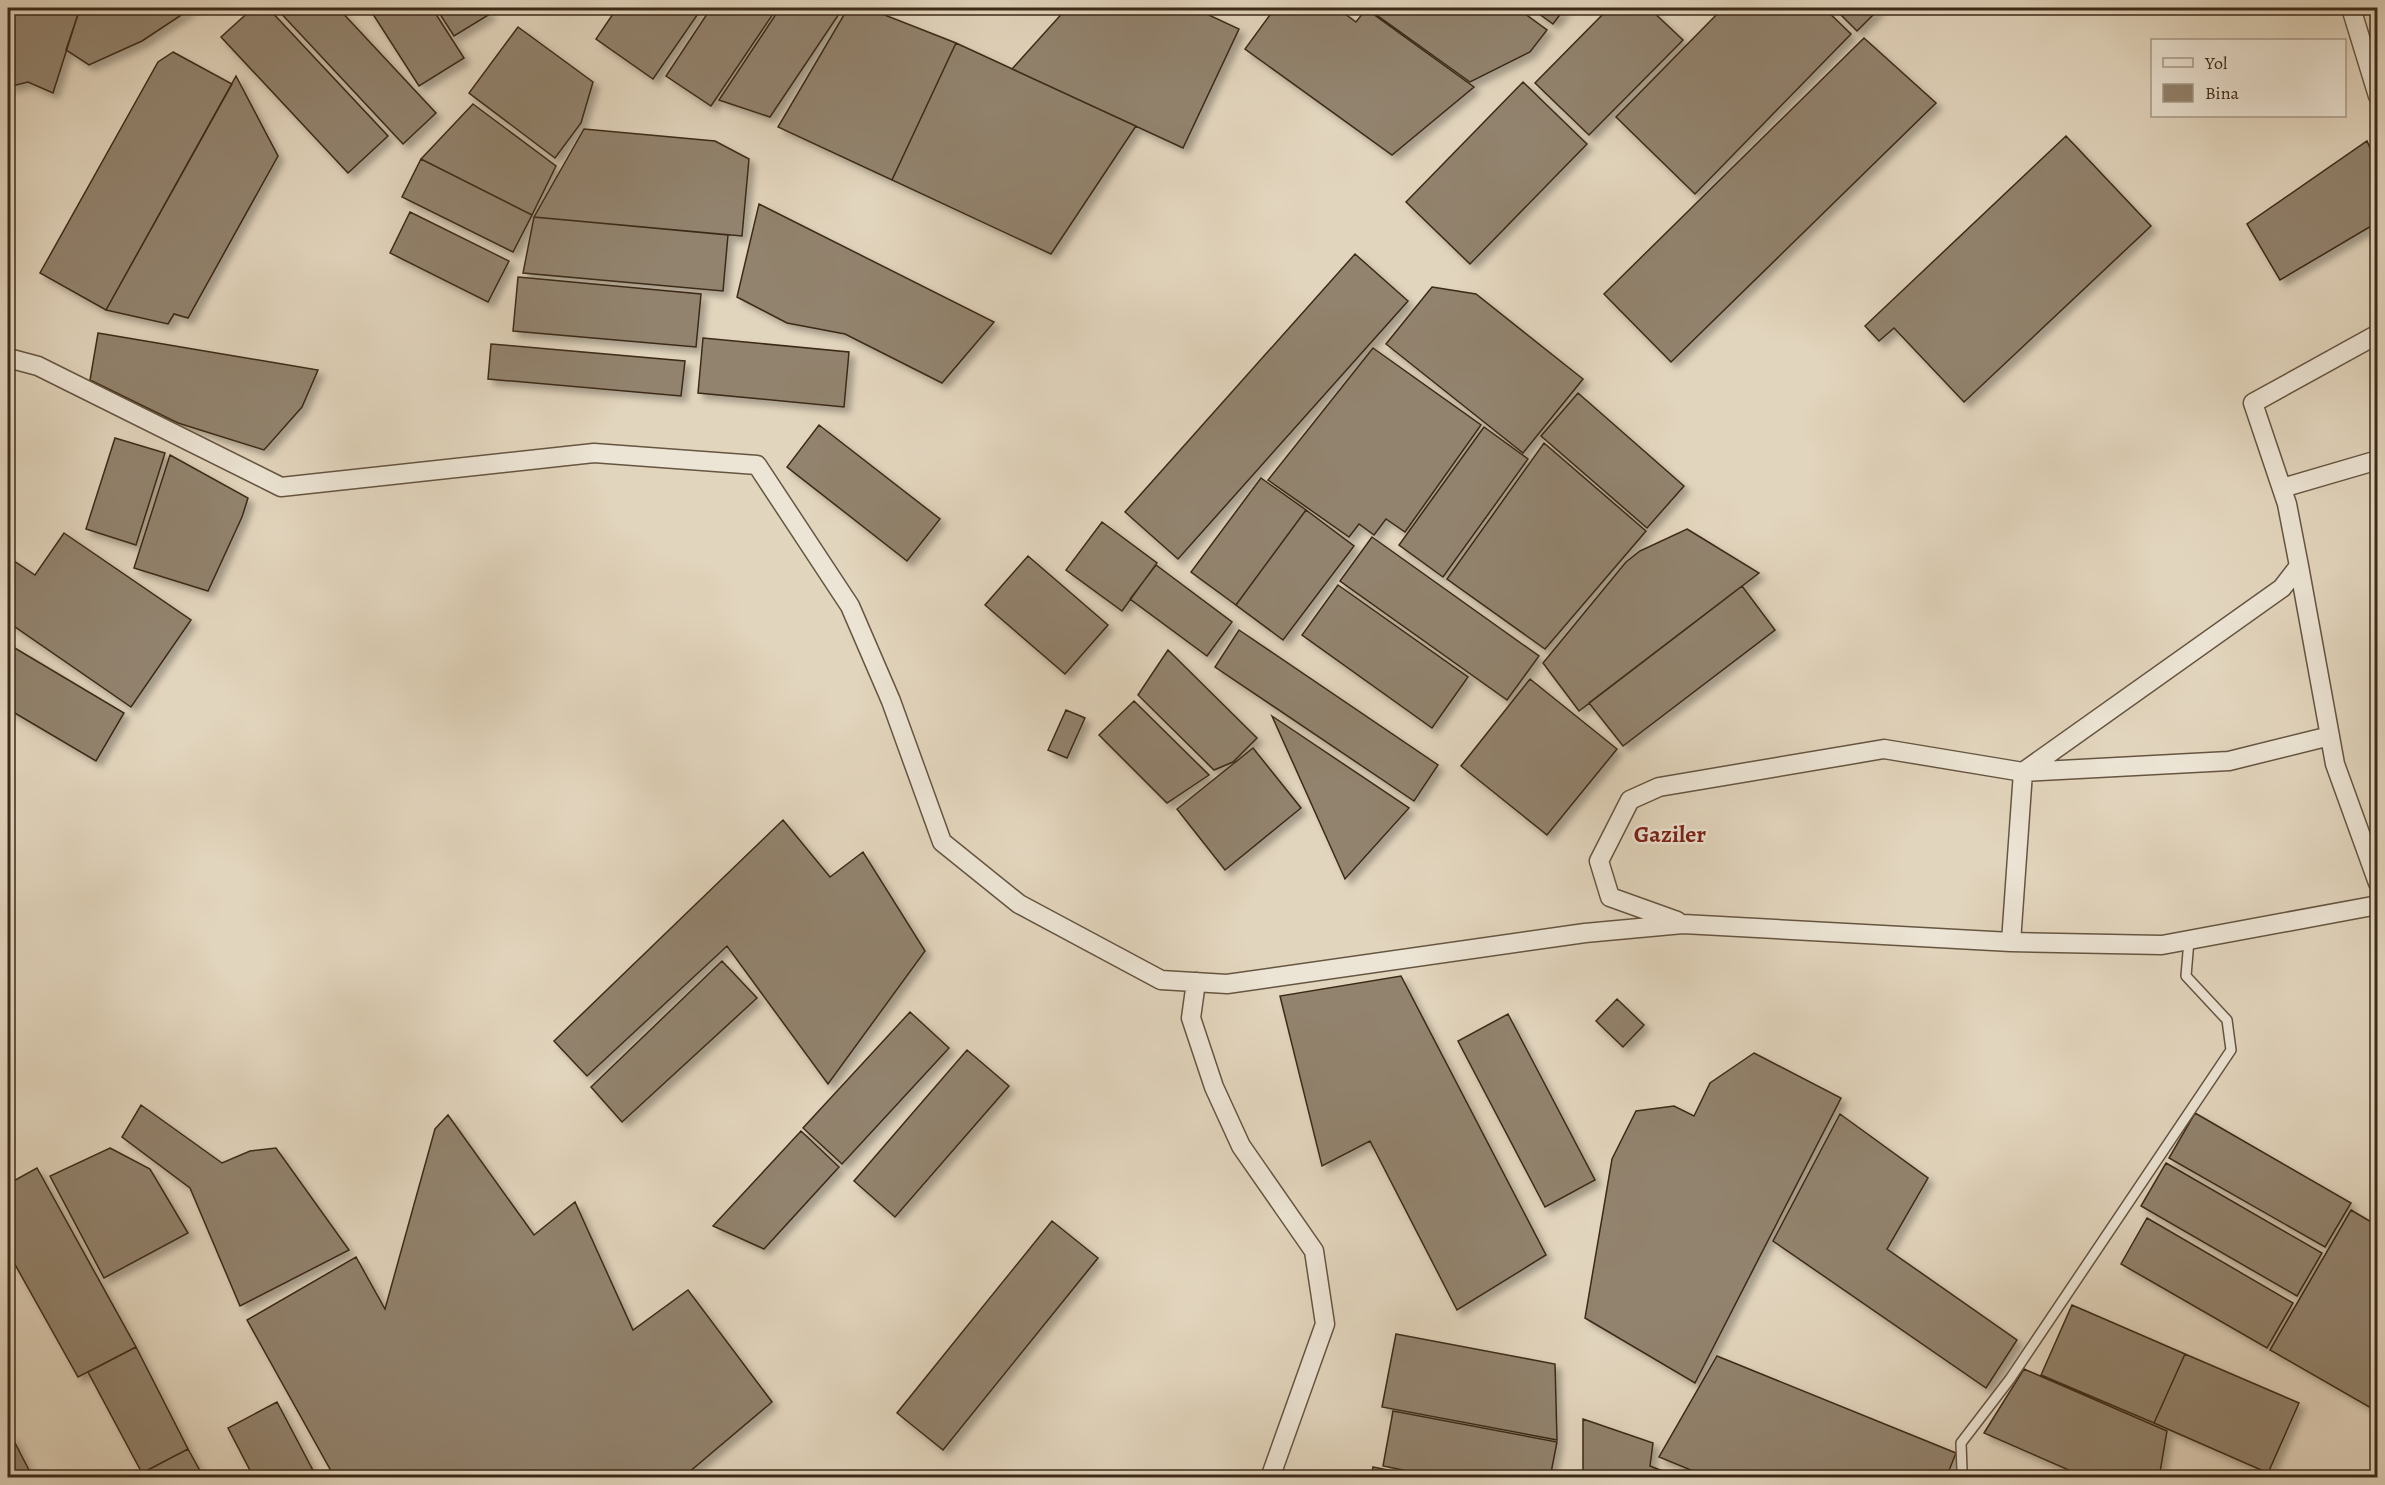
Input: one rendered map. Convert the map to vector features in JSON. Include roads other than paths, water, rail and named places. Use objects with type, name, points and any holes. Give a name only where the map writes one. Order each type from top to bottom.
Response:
[{"type":"street","points":[[2351,8],[2378,96]]},
{"type":"street","points":[[2378,334],[2253,402],[2287,504],[2335,764],[2378,883]]},
{"type":"street","points":[[8,358],[38,366],[281,487],[594,453],[757,465],[850,606],[891,701],[942,842],[1019,904],[1161,980],[1227,984],[1585,933],[1683,924],[2010,942],[2162,945],[2378,905]]},
{"type":"street","points":[[2282,488],[2378,460]]},
{"type":"street","points":[[2023,772],[2282,588],[2300,566]]},
{"type":"street","points":[[1683,924],[1610,897],[1599,861],[1630,800],[1659,787],[1884,749],[2023,772],[2229,761],[2330,736]]},
{"type":"street","points":[[2010,942],[2023,772]]},
{"type":"street","points":[[1196,982],[1191,1018],[1214,1087],[1241,1146],[1314,1251],[1325,1324],[1270,1478]]},
{"type":"lane","points":[[1959,1478],[1962,1470],[1961,1443],[2010,1379],[2231,1050],[2227,1020],[2186,976],[2189,940]]},
{"type":"district","name":"Gaziler","points":[[1670,834]]}]
